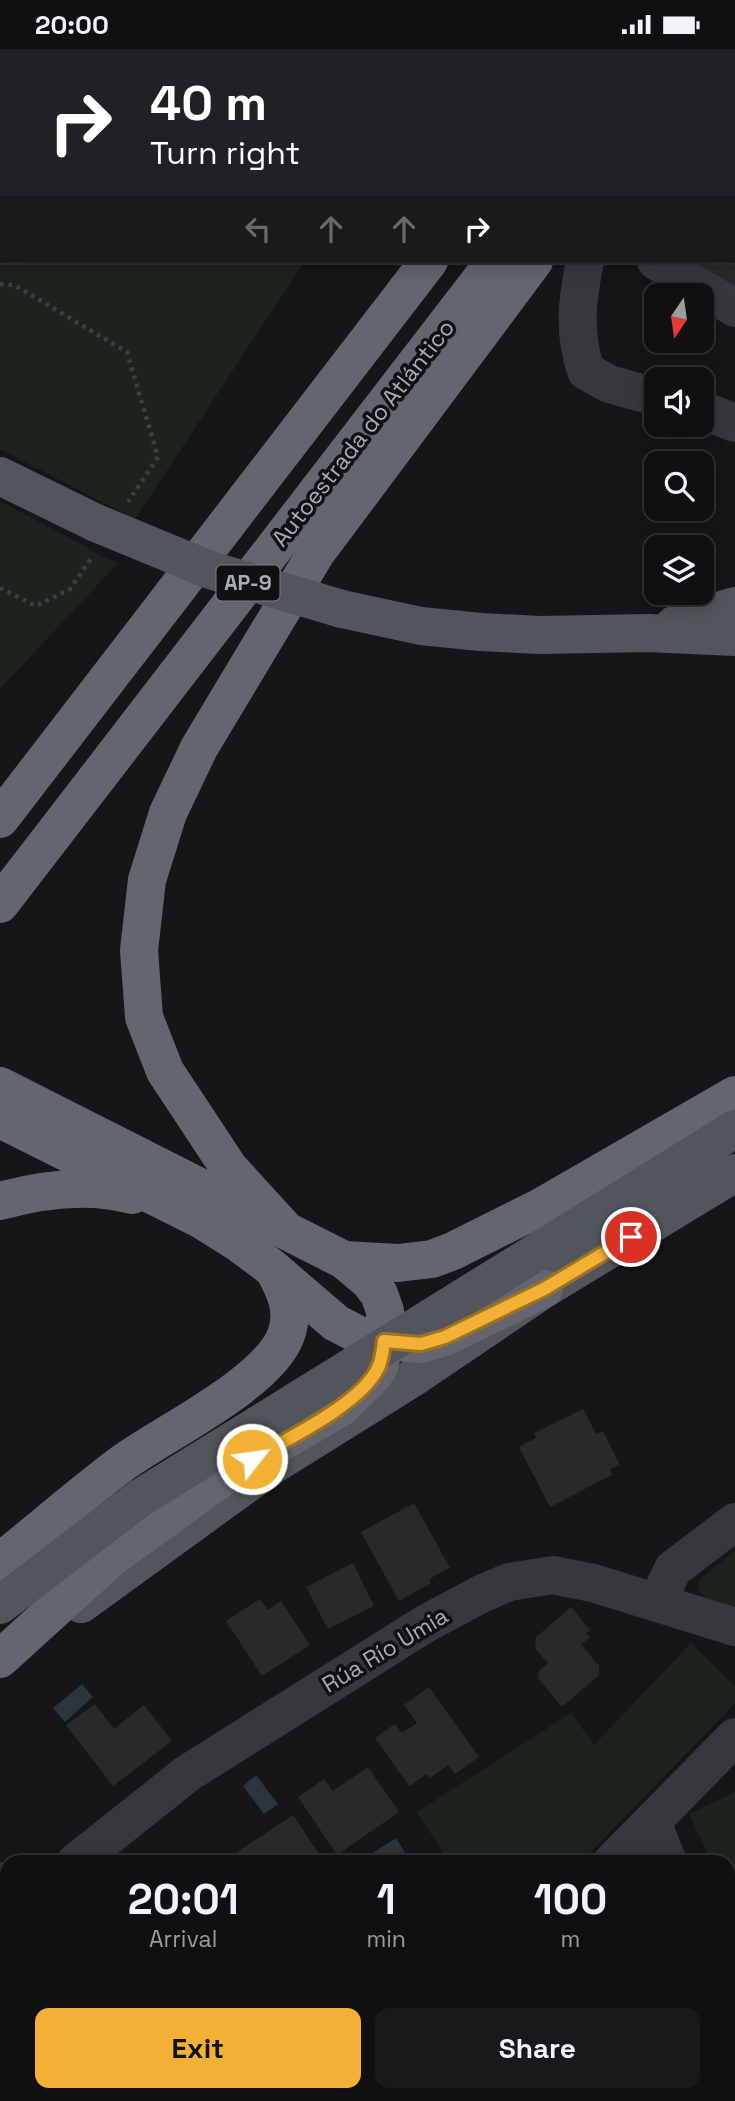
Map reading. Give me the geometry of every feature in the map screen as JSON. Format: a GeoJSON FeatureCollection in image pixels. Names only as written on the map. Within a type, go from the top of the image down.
{"type":"FeatureCollection","features":[{"type":"Feature","properties":{"kind":"highway","name":"AP-9"},"geometry":{"type":"LineString","coordinates":[[0,819],[427,263]]}},
{"type":"Feature","properties":{"kind":"highway","name":"Autoestrada do Atlántico"},"geometry":{"type":"LineString","coordinates":[[0,904],[493,263]]}},
{"type":"Feature","properties":{"kind":"highway"},"geometry":{"type":"LineString","coordinates":[[283,1227],[229,1168],[165,1071],[148,1028],[144,1017],[139,950],[147,880],[168,813],[199,748],[316,553],[533,263]]}},
{"type":"Feature","properties":{"kind":"highway"},"geometry":{"type":"LineString","coordinates":[[0,786],[66,733]]}},
{"type":"Feature","properties":{"kind":"highway"},"geometry":{"type":"LineString","coordinates":[[0,1086],[344,1260],[369,1281],[379,1294],[385,1311],[384,1341],[379,1367],[358,1392],[340,1408],[230,1472],[111,1558],[0,1660]]}},
{"type":"Feature","properties":{"kind":"highway"},"geometry":{"type":"LineString","coordinates":[[344,1260],[398,1263],[432,1259],[453,1251],[541,1206],[735,1095]]}},
{"type":"Feature","properties":{"kind":"highway"},"geometry":{"type":"LineString","coordinates":[[0,1119],[175,1207],[230,1238],[272,1268],[336,1323],[361,1336],[421,1344],[445,1337],[544,1289]]}},
{"type":"Feature","properties":{"kind":"highway"},"geometry":{"type":"LineString","coordinates":[[0,1201],[35,1191],[64,1188],[117,1191],[175,1207]]}},
{"type":"Feature","properties":{"kind":"highway"},"geometry":{"type":"LineString","coordinates":[[0,1562],[121,1464],[230,1394],[272,1359],[287,1333],[289,1302],[272,1268]]}},
{"type":"Feature","properties":{"kind":"main road"},"geometry":{"type":"LineString","coordinates":[[0,476],[103,530],[210,571],[342,609],[421,626],[481,632],[540,635],[649,633],[735,637]]}},
{"type":"Feature","properties":{"kind":"main road"},"geometry":{"type":"LineString","coordinates":[[649,633],[735,606]]}},
{"type":"Feature","properties":{"kind":"main road"},"geometry":{"type":"LineString","coordinates":[[0,1605],[140,1498],[735,1129]]}},
{"type":"Feature","properties":{"kind":"main road"},"geometry":{"type":"LineString","coordinates":[[0,1660],[270,1467],[411,1379],[544,1289],[735,1173]]}},
{"type":"Feature","properties":{"kind":"street"},"geometry":{"type":"LineString","coordinates":[[585,263],[576,308],[578,347],[586,371],[609,384],[644,394]]}},
{"type":"Feature","properties":{"kind":"street"},"geometry":{"type":"LineString","coordinates":[[659,263],[735,308]]}},
{"type":"Feature","properties":{"kind":"street"},"geometry":{"type":"LineString","coordinates":[[714,415],[735,423]]}},
{"type":"Feature","properties":{"kind":"street"},"geometry":{"type":"LineString","coordinates":[[657,1602],[673,1569],[735,1522]]}},
{"type":"Feature","properties":{"kind":"street","name":"Rúa Río Umia"},"geometry":{"type":"LineString","coordinates":[[85,1855],[188,1773],[425,1624],[509,1582],[553,1575],[593,1583],[735,1627]]}},
{"type":"Feature","properties":{"kind":"street"},"geometry":{"type":"LineString","coordinates":[[619,1855],[735,1737]]}},
{"type":"Feature","properties":{"kind":"street"},"geometry":{"type":"LineString","coordinates":[[652,1822],[665,1855]]}},
{"type":"Feature","properties":{"kind":"path"},"geometry":{"type":"LineString","coordinates":[[0,284],[14,285],[127,352],[158,457],[103,530],[70,589],[36,606],[0,588]]}},
{"type":"Feature","properties":{"kind":"shaded area"},"geometry":{"type":"Polygon","coordinates":[[[0,263],[304,263],[135,519],[0,449],[0,263]]]}},
{"type":"Feature","properties":{"kind":"shaded area"},"geometry":{"type":"Polygon","coordinates":[[[0,501],[87,547],[88,550],[118,563],[0,689],[0,501]]]}},
{"type":"Feature","properties":{"kind":"shaded area"},"geometry":{"type":"Polygon","coordinates":[[[735,1551],[735,1609],[710,1601],[698,1590],[700,1579],[735,1551]]]}},
{"type":"Feature","properties":{"kind":"shaded area"},"geometry":{"type":"Polygon","coordinates":[[[691,1643],[735,1686],[735,1703],[588,1855],[445,1855],[417,1812],[571,1713],[594,1745],[691,1643]]]}},
{"type":"Feature","properties":{"kind":"shaded area"},"geometry":{"type":"Polygon","coordinates":[[[82,1684],[93,1697],[65,1722],[53,1708],[82,1684]]]}},
{"type":"Feature","properties":{"kind":"shaded area"},"geometry":{"type":"Polygon","coordinates":[[[256,1775],[278,1804],[264,1814],[243,1786],[256,1775]]]}},
{"type":"Feature","properties":{"kind":"shaded area"},"geometry":{"type":"Polygon","coordinates":[[[735,1792],[735,1855],[709,1855],[689,1814],[735,1792]]]}},
{"type":"Feature","properties":{"kind":"shaded area"},"geometry":{"type":"Polygon","coordinates":[[[396,1838],[406,1855],[370,1855],[396,1838]]]}},
{"type":"Feature","properties":{"kind":"building"},"geometry":{"type":"Polygon","coordinates":[[[685,263],[735,263],[735,296],[685,263]]]}},
{"type":"Feature","properties":{"kind":"building"},"geometry":{"type":"Polygon","coordinates":[[[583,1409],[596,1434],[603,1431],[620,1465],[610,1469],[612,1475],[550,1507],[519,1447],[536,1438],[534,1433],[583,1409]]]}},
{"type":"Feature","properties":{"kind":"building"},"geometry":{"type":"Polygon","coordinates":[[[414,1503],[450,1568],[429,1579],[431,1583],[399,1601],[361,1532],[414,1503]]]}},
{"type":"Feature","properties":{"kind":"building"},"geometry":{"type":"Polygon","coordinates":[[[353,1563],[374,1606],[328,1629],[306,1587],[353,1563]]]}},
{"type":"Feature","properties":{"kind":"building"},"geometry":{"type":"Polygon","coordinates":[[[260,1599],[268,1610],[281,1601],[310,1645],[262,1676],[226,1621],[260,1599]]]}},
{"type":"Feature","properties":{"kind":"building"},"geometry":{"type":"Polygon","coordinates":[[[571,1607],[590,1630],[586,1633],[590,1638],[581,1644],[599,1666],[599,1675],[562,1707],[538,1678],[539,1671],[548,1663],[535,1648],[536,1637],[571,1607]]]}},
{"type":"Feature","properties":{"kind":"building"},"geometry":{"type":"Polygon","coordinates":[[[429,1687],[479,1757],[455,1774],[448,1765],[430,1778],[427,1774],[409,1786],[375,1738],[395,1724],[402,1733],[417,1723],[404,1705],[429,1687]]]}},
{"type":"Feature","properties":{"kind":"building"},"geometry":{"type":"Polygon","coordinates":[[[95,1704],[114,1729],[144,1705],[172,1741],[113,1786],[66,1725],[95,1704]]]}},
{"type":"Feature","properties":{"kind":"building"},"geometry":{"type":"Polygon","coordinates":[[[368,1767],[399,1812],[337,1855],[298,1797],[324,1779],[333,1791],[368,1767]]]}},
{"type":"Feature","properties":{"kind":"building"},"geometry":{"type":"Polygon","coordinates":[[[293,1815],[320,1855],[235,1855],[293,1815]]]}},
{"type":"Feature","properties":{"kind":"route"},"geometry":{"type":"LineString","coordinates":[[252,1459],[340,1408],[358,1392],[379,1367],[384,1341],[421,1344],[445,1337],[544,1289],[631,1237]]}}]}
